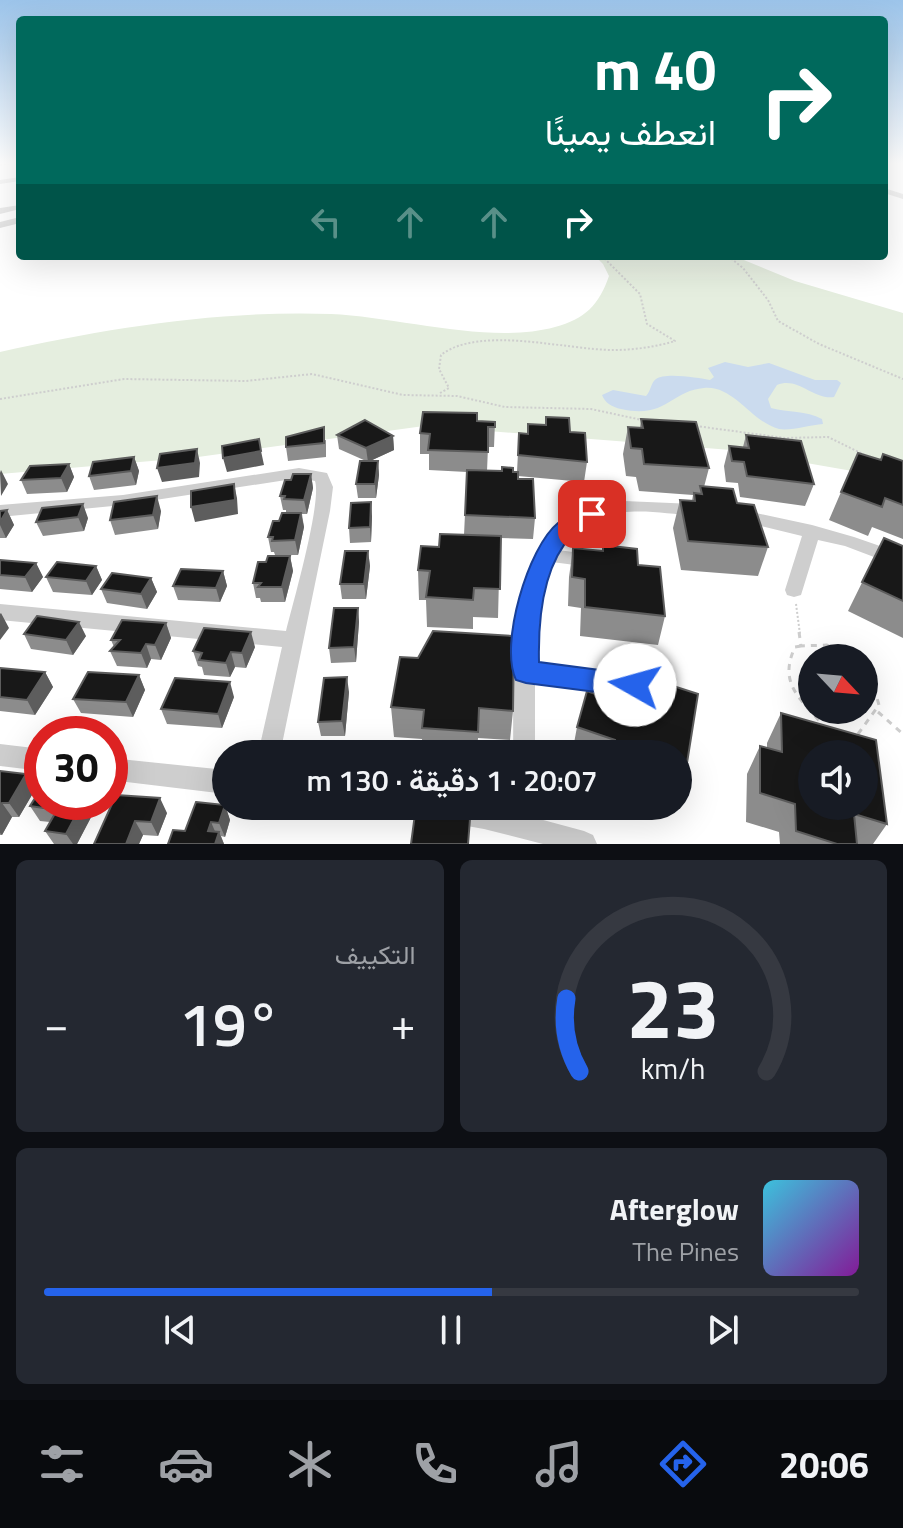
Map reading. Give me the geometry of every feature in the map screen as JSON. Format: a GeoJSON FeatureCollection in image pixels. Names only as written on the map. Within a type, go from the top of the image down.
{"type":"FeatureCollection","features":[{"type":"Feature","properties":{"kind":"street"},"geometry":{"type":"LineString","coordinates":[[0,511],[123,500],[299,473],[319,475],[325,487],[272,740]]}},
{"type":"Feature","properties":{"kind":"street"},"geometry":{"type":"LineString","coordinates":[[524,740],[525,627],[530,601],[546,555],[565,529],[603,510],[642,507],[716,512],[812,531],[903,561]]}},
{"type":"Feature","properties":{"kind":"street"},"geometry":{"type":"LineString","coordinates":[[794,590],[812,531]]}},
{"type":"Feature","properties":{"kind":"street"},"geometry":{"type":"LineString","coordinates":[[546,555],[615,563]]}},
{"type":"Feature","properties":{"kind":"street"},"geometry":{"type":"LineString","coordinates":[[0,612],[293,640]]}},
{"type":"Feature","properties":{"kind":"street"},"geometry":{"type":"LineString","coordinates":[[526,672],[647,686]]}},
{"type":"Feature","properties":{"kind":"street"},"geometry":{"type":"LineString","coordinates":[[0,755],[24,758]]}},
{"type":"Feature","properties":{"kind":"street"},"geometry":{"type":"LineString","coordinates":[[128,771],[212,780]]}},
{"type":"Feature","properties":{"kind":"street"},"geometry":{"type":"LineString","coordinates":[[531,820],[584,844]]}},
{"type":"Feature","properties":{"kind":"path"},"geometry":{"type":"LineString","coordinates":[[435,394],[449,388],[437,371],[441,355],[448,347],[461,342],[617,350],[675,341],[647,324],[640,294],[606,260]]}},
{"type":"Feature","properties":{"kind":"path"},"geometry":{"type":"LineString","coordinates":[[733,260],[768,300],[778,321],[819,344],[903,379]]}},
{"type":"Feature","properties":{"kind":"path"},"geometry":{"type":"LineString","coordinates":[[0,399],[124,379],[246,381],[312,374],[403,395],[472,398],[505,407],[591,409],[645,421]]}},
{"type":"Feature","properties":{"kind":"path"},"geometry":{"type":"LineString","coordinates":[[694,426],[785,438],[828,437],[871,458]]}},
{"type":"Feature","properties":{"kind":"path"},"geometry":{"type":"LineString","coordinates":[[794,590],[801,644]]}},
{"type":"Feature","properties":{"kind":"path"},"geometry":{"type":"LineString","coordinates":[[798,646],[789,656],[788,683],[798,695]]}},
{"type":"Feature","properties":{"kind":"path"},"geometry":{"type":"LineString","coordinates":[[878,712],[903,734]]}},
{"type":"Feature","properties":{"kind":"path"},"geometry":{"type":"LineString","coordinates":[[823,724],[827,729]]}},
{"type":"Feature","properties":{"kind":"path"},"geometry":{"type":"LineString","coordinates":[[851,737],[866,724]]}},
{"type":"Feature","properties":{"kind":"green space"},"geometry":{"type":"Polygon","coordinates":[[[599,260],[744,260],[795,281],[903,313],[903,485],[881,476],[731,450],[424,426],[198,457],[0,474],[0,352],[123,328],[248,315],[331,314],[474,332],[530,332],[575,320],[590,309],[601,295],[609,276],[599,260]]]}},
{"type":"Feature","properties":{"kind":"water"},"geometry":{"type":"Polygon","coordinates":[[[725,362],[748,367],[769,363],[815,380],[837,380],[841,383],[834,397],[819,395],[792,384],[777,385],[768,399],[771,408],[822,419],[823,424],[789,429],[769,425],[734,398],[715,389],[693,390],[659,408],[636,411],[612,406],[602,395],[613,390],[646,396],[654,380],[667,376],[710,380],[714,377],[708,368],[725,362]]]}},
{"type":"Feature","properties":{"kind":"building"},"geometry":{"type":"Polygon","coordinates":[[[423,412],[477,413],[477,421],[495,422],[495,427],[488,427],[488,452],[428,450],[430,434],[420,433],[423,412]]]}},
{"type":"Feature","properties":{"kind":"building"},"geometry":{"type":"Polygon","coordinates":[[[546,417],[569,418],[570,432],[585,433],[587,462],[518,455],[519,433],[528,434],[528,424],[546,425],[546,417]]]}},
{"type":"Feature","properties":{"kind":"building"},"geometry":{"type":"Polygon","coordinates":[[[641,419],[696,422],[709,468],[644,464],[642,449],[631,448],[628,427],[643,428],[641,419]]]}},
{"type":"Feature","properties":{"kind":"building"},"geometry":{"type":"Polygon","coordinates":[[[365,420],[393,436],[366,448],[337,435],[365,420]]]}},
{"type":"Feature","properties":{"kind":"building"},"geometry":{"type":"Polygon","coordinates":[[[324,427],[324,443],[286,447],[286,437],[324,427]]]}},
{"type":"Feature","properties":{"kind":"building"},"geometry":{"type":"Polygon","coordinates":[[[746,435],[801,441],[814,484],[747,476],[744,462],[732,461],[729,446],[749,448],[746,435]]]}},
{"type":"Feature","properties":{"kind":"building"},"geometry":{"type":"Polygon","coordinates":[[[259,439],[261,451],[223,458],[222,446],[259,439]]]}},
{"type":"Feature","properties":{"kind":"building"},"geometry":{"type":"Polygon","coordinates":[[[197,449],[195,463],[157,468],[160,454],[197,449]]]}},
{"type":"Feature","properties":{"kind":"building"},"geometry":{"type":"Polygon","coordinates":[[[858,453],[881,460],[883,454],[903,461],[903,505],[885,498],[882,507],[841,492],[858,453]]]}},
{"type":"Feature","properties":{"kind":"building"},"geometry":{"type":"Polygon","coordinates":[[[134,457],[131,471],[89,476],[93,462],[134,457]]]}},
{"type":"Feature","properties":{"kind":"building"},"geometry":{"type":"Polygon","coordinates":[[[360,461],[378,461],[375,484],[356,484],[360,461]]]}},
{"type":"Feature","properties":{"kind":"building"},"geometry":{"type":"Polygon","coordinates":[[[69,464],[61,478],[21,480],[30,466],[69,464]]]}},
{"type":"Feature","properties":{"kind":"building"},"geometry":{"type":"Polygon","coordinates":[[[502,467],[513,468],[513,472],[518,472],[518,479],[533,479],[535,518],[465,515],[467,470],[502,471],[502,467]]]}},
{"type":"Feature","properties":{"kind":"building"},"geometry":{"type":"Polygon","coordinates":[[[293,474],[311,474],[304,500],[280,496],[285,480],[291,480],[293,474]]]}},
{"type":"Feature","properties":{"kind":"building"},"geometry":{"type":"Polygon","coordinates":[[[234,484],[235,500],[191,507],[191,491],[234,484]]]}},
{"type":"Feature","properties":{"kind":"building"},"geometry":{"type":"Polygon","coordinates":[[[700,486],[733,489],[737,503],[754,505],[768,547],[688,541],[680,500],[695,501],[694,493],[702,494],[700,486]]]}},
{"type":"Feature","properties":{"kind":"building"},"geometry":{"type":"Polygon","coordinates":[[[157,496],[153,515],[110,520],[114,502],[157,496]]]}},
{"type":"Feature","properties":{"kind":"building"},"geometry":{"type":"Polygon","coordinates":[[[371,502],[370,527],[349,528],[351,503],[371,502]]]}},
{"type":"Feature","properties":{"kind":"building"},"geometry":{"type":"Polygon","coordinates":[[[83,504],[78,517],[36,522],[42,508],[83,504]]]}},
{"type":"Feature","properties":{"kind":"building"},"geometry":{"type":"Polygon","coordinates":[[[282,513],[301,513],[295,540],[272,541],[273,537],[268,537],[273,521],[279,521],[282,513]]]}},
{"type":"Feature","properties":{"kind":"building"},"geometry":{"type":"Polygon","coordinates":[[[440,534],[501,536],[500,589],[474,588],[473,600],[426,597],[430,571],[418,570],[421,546],[439,547],[440,534]]]}},
{"type":"Feature","properties":{"kind":"building"},"geometry":{"type":"Polygon","coordinates":[[[884,538],[903,546],[903,601],[862,582],[884,538]]]}},
{"type":"Feature","properties":{"kind":"building"},"geometry":{"type":"Polygon","coordinates":[[[603,545],[637,549],[638,565],[660,567],[665,616],[585,607],[585,579],[572,577],[573,548],[603,551],[603,545]]]}},
{"type":"Feature","properties":{"kind":"building"},"geometry":{"type":"Polygon","coordinates":[[[345,551],[368,551],[364,584],[340,584],[345,551]]]}},
{"type":"Feature","properties":{"kind":"building"},"geometry":{"type":"Polygon","coordinates":[[[268,556],[290,556],[282,587],[258,587],[261,583],[253,583],[258,562],[266,562],[268,556]]]}},
{"type":"Feature","properties":{"kind":"building"},"geometry":{"type":"Polygon","coordinates":[[[0,560],[36,563],[25,577],[0,575],[0,560]]]}},
{"type":"Feature","properties":{"kind":"building"},"geometry":{"type":"Polygon","coordinates":[[[57,562],[96,566],[86,581],[46,577],[57,562]]]}},
{"type":"Feature","properties":{"kind":"building"},"geometry":{"type":"Polygon","coordinates":[[[181,569],[223,571],[216,588],[173,586],[181,569]]]}},
{"type":"Feature","properties":{"kind":"building"},"geometry":{"type":"Polygon","coordinates":[[[112,573],[151,578],[141,594],[101,589],[112,573]]]}},
{"type":"Feature","properties":{"kind":"building"},"geometry":{"type":"Polygon","coordinates":[[[334,608],[358,608],[354,647],[329,648],[334,608]]]}},
{"type":"Feature","properties":{"kind":"building"},"geometry":{"type":"Polygon","coordinates":[[[37,616],[79,622],[66,640],[24,634],[37,616]]]}},
{"type":"Feature","properties":{"kind":"building"},"geometry":{"type":"Polygon","coordinates":[[[122,620],[166,623],[155,645],[146,644],[141,653],[110,651],[120,640],[111,640],[122,620]]]}},
{"type":"Feature","properties":{"kind":"building"},"geometry":{"type":"Polygon","coordinates":[[[204,628],[251,632],[242,653],[231,652],[226,663],[199,660],[202,653],[193,651],[204,628]]]}},
{"type":"Feature","properties":{"kind":"building"},"geometry":{"type":"Polygon","coordinates":[[[433,631],[514,636],[513,711],[479,708],[478,732],[422,728],[424,710],[391,707],[400,657],[418,658],[433,631]]]}},
{"type":"Feature","properties":{"kind":"building"},"geometry":{"type":"Polygon","coordinates":[[[611,666],[698,694],[691,740],[615,740],[577,727],[587,691],[603,697],[611,666]]]}},
{"type":"Feature","properties":{"kind":"building"},"geometry":{"type":"Polygon","coordinates":[[[0,668],[45,672],[27,700],[0,697],[0,668]]]}},
{"type":"Feature","properties":{"kind":"building"},"geometry":{"type":"Polygon","coordinates":[[[88,672],[139,675],[126,702],[73,699],[88,672]]]}},
{"type":"Feature","properties":{"kind":"building"},"geometry":{"type":"Polygon","coordinates":[[[347,677],[342,721],[318,722],[324,678],[347,677]]]}},
{"type":"Feature","properties":{"kind":"building"},"geometry":{"type":"Polygon","coordinates":[[[175,678],[230,682],[218,714],[161,709],[175,678]]]}},
{"type":"Feature","properties":{"kind":"building"},"geometry":{"type":"Polygon","coordinates":[[[781,713],[798,718],[798,724],[820,724],[876,740],[798,740],[798,820],[855,820],[857,844],[837,844],[796,831],[795,804],[760,793],[760,746],[782,752],[781,713]]]}},
{"type":"Feature","properties":{"kind":"building"},"geometry":{"type":"Polygon","coordinates":[[[878,755],[887,824],[874,820],[878,820],[878,755]]]}},
{"type":"Feature","properties":{"kind":"building"},"geometry":{"type":"Polygon","coordinates":[[[0,771],[24,774],[9,803],[0,806],[0,771]]]}},
{"type":"Feature","properties":{"kind":"building"},"geometry":{"type":"Polygon","coordinates":[[[128,796],[160,798],[151,822],[135,821],[126,844],[94,844],[105,820],[128,820],[128,796]]]}},
{"type":"Feature","properties":{"kind":"building"},"geometry":{"type":"Polygon","coordinates":[[[196,802],[212,804],[212,820],[220,820],[219,823],[211,822],[208,831],[219,832],[215,844],[168,844],[173,830],[185,831],[196,802]]]}},
{"type":"Feature","properties":{"kind":"building"},"geometry":{"type":"Polygon","coordinates":[[[51,820],[73,820],[66,834],[45,831],[51,820]]]}},
{"type":"Feature","properties":{"kind":"building"},"geometry":{"type":"Polygon","coordinates":[[[414,820],[470,820],[468,844],[411,844],[414,820]]]}},
{"type":"Feature","properties":{"kind":"route"},"geometry":{"type":"LineString","coordinates":[[592,514],[565,529],[538,572],[525,627],[526,672],[635,685]]}}]}
